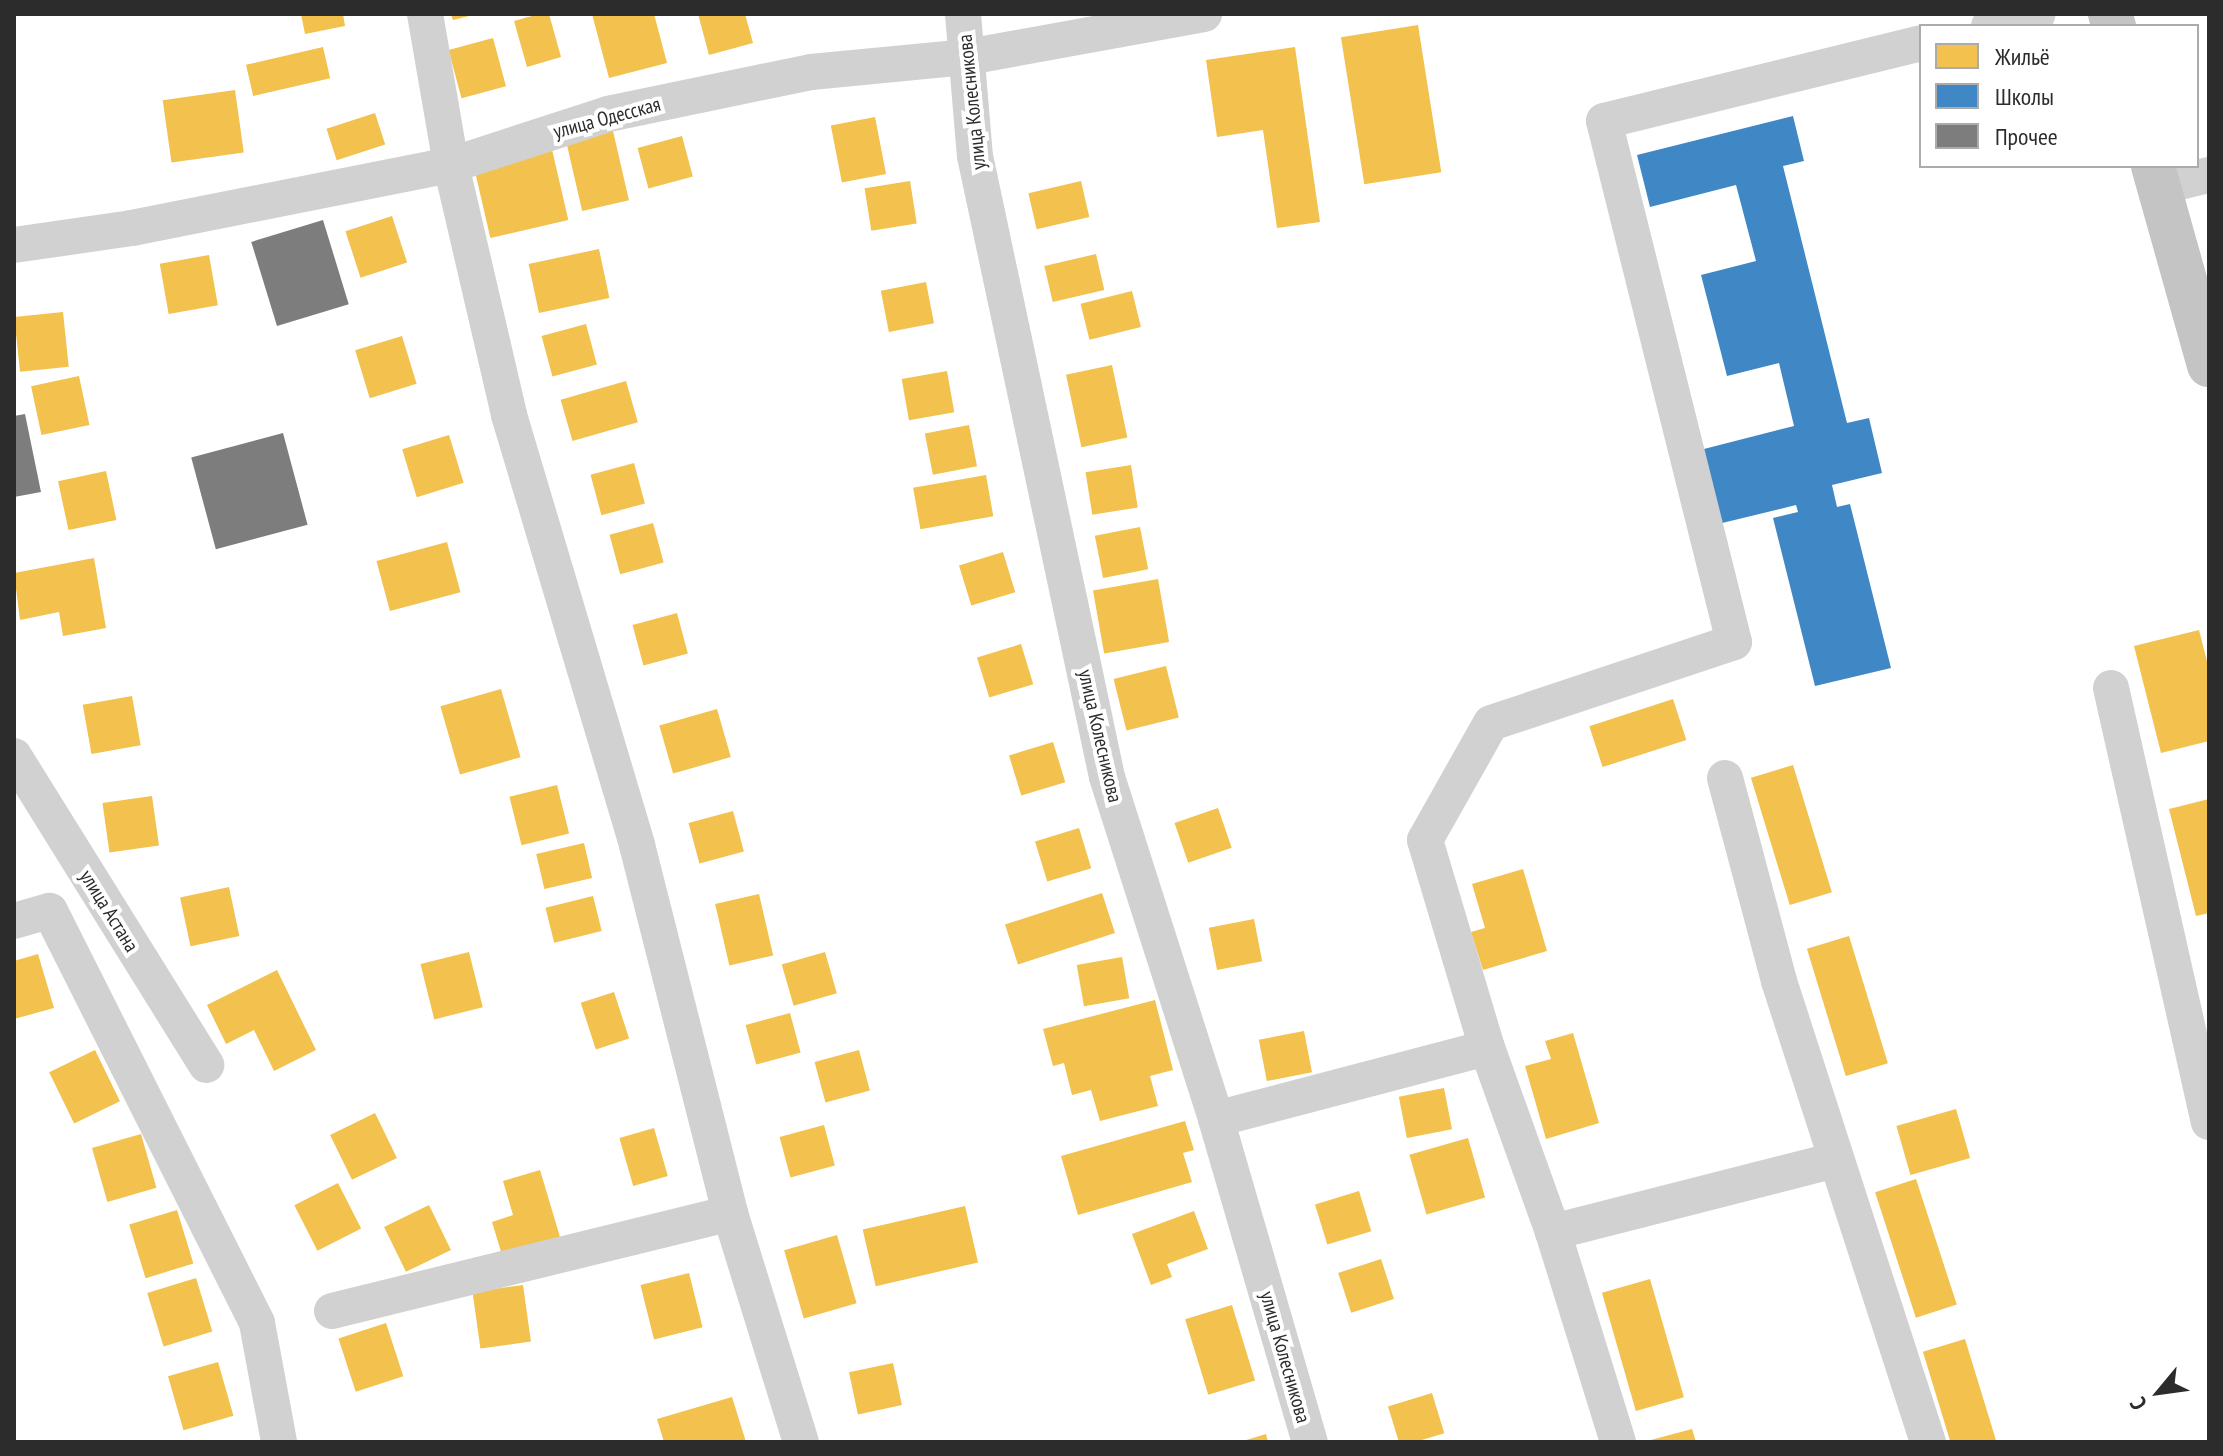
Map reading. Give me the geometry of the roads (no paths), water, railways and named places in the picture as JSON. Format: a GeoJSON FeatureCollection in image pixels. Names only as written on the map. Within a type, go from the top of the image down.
{"type":"FeatureCollection","features":[{"type":"Feature","properties":{"kind":"main road"},"geometry":{"type":"LineString","coordinates":[[2156,177],[2209,365]]}},
{"type":"Feature","properties":{"kind":"street"},"geometry":{"type":"LineString","coordinates":[[425,14],[451,165],[509,415],[637,845],[730,1213],[801,1442]]}},
{"type":"Feature","properties":{"kind":"street","name":"улица Колесникова"},"geometry":{"type":"LineString","coordinates":[[963,14],[975,156],[1107,777],[1216,1119],[1310,1442]]}},
{"type":"Feature","properties":{"kind":"street","name":"улица Одесская"},"geometry":{"type":"LineString","coordinates":[[14,245],[132,228],[451,165],[608,114],[811,72],[968,57],[1204,14]]}},
{"type":"Feature","properties":{"kind":"street"},"geometry":{"type":"LineString","coordinates":[[1997,24],[2038,14]]}},
{"type":"Feature","properties":{"kind":"street"},"geometry":{"type":"LineString","coordinates":[[1618,1442],[1553,1232],[1487,1048],[1425,840],[1491,723],[1734,642],[1604,121],[1919,43]]}},
{"type":"Feature","properties":{"kind":"street"},"geometry":{"type":"LineString","coordinates":[[2156,177],[2209,175]]}},
{"type":"Feature","properties":{"kind":"street"},"geometry":{"type":"LineString","coordinates":[[2111,688],[2209,1122]]}},
{"type":"Feature","properties":{"kind":"street","name":"улица Астана"},"geometry":{"type":"LineString","coordinates":[[14,756],[206,1065]]}},
{"type":"Feature","properties":{"kind":"street"},"geometry":{"type":"LineString","coordinates":[[1725,778],[1779,981],[1928,1442]]}},
{"type":"Feature","properties":{"kind":"street"},"geometry":{"type":"LineString","coordinates":[[14,921],[50,911],[257,1323],[279,1442]]}},
{"type":"Feature","properties":{"kind":"street"},"geometry":{"type":"LineString","coordinates":[[1216,1119],[1487,1048]]}},
{"type":"Feature","properties":{"kind":"street"},"geometry":{"type":"LineString","coordinates":[[1553,1232],[1836,1160]]}},
{"type":"Feature","properties":{"kind":"street"},"geometry":{"type":"LineString","coordinates":[[332,1311],[730,1213]]}}]}
